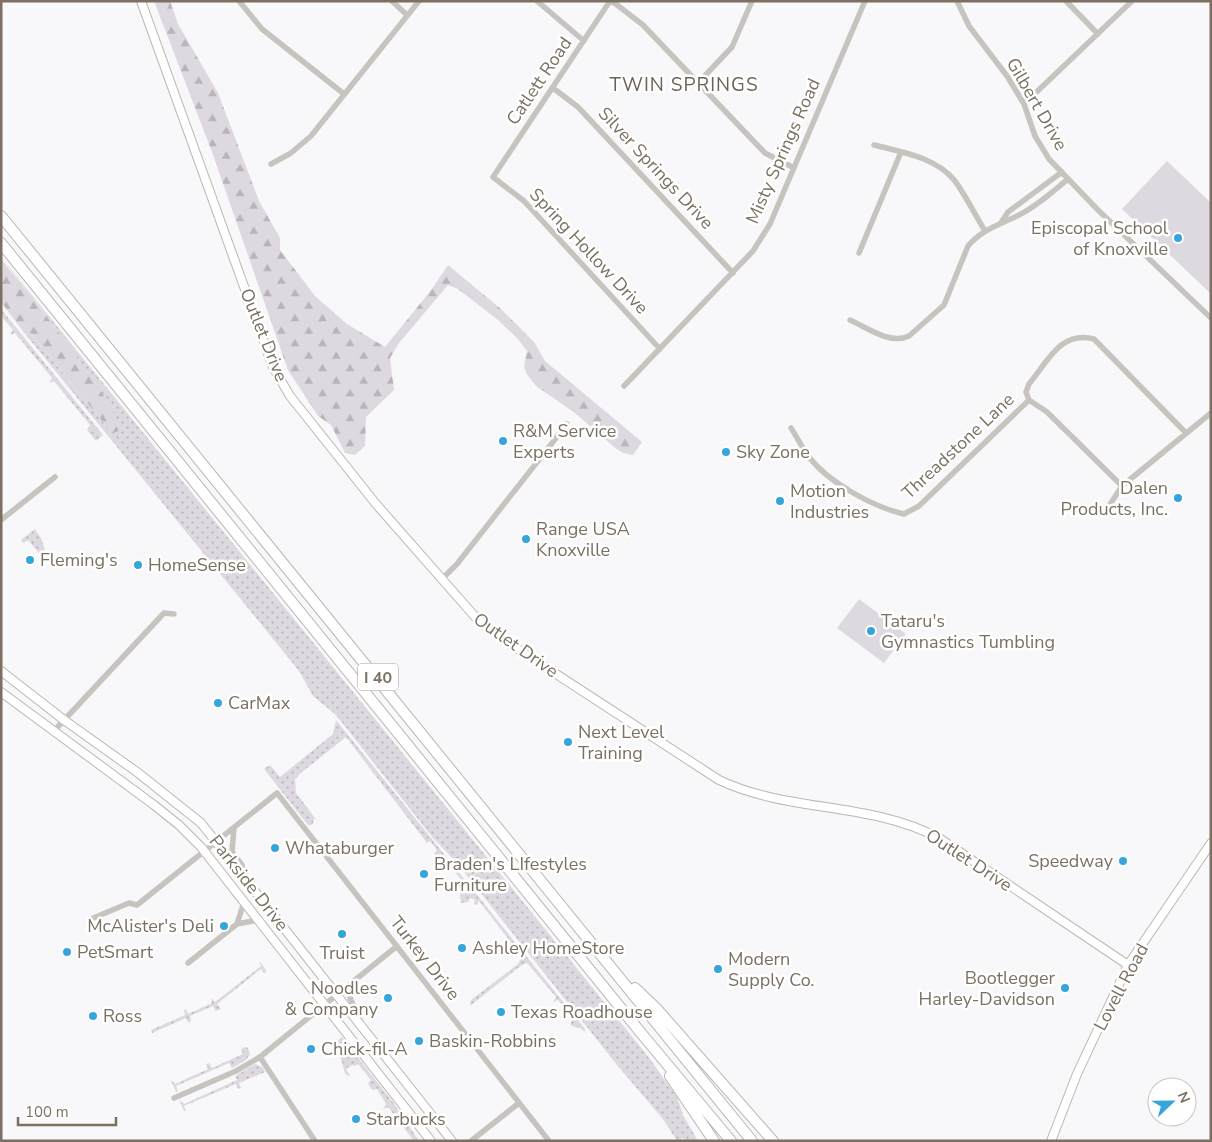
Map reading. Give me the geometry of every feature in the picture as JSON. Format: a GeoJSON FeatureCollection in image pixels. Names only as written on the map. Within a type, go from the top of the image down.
{"type":"FeatureCollection","features":[{"type":"Feature","properties":{"kind":"highway","name":"I 40"},"geometry":{"type":"LineString","coordinates":[[1,216],[752,1141]]}},
{"type":"Feature","properties":{"kind":"highway","name":"I 40"},"geometry":{"type":"LineString","coordinates":[[1,243],[731,1141]]}},
{"type":"Feature","properties":{"kind":"highway"},"geometry":{"type":"LineString","coordinates":[[610,965],[656,1008],[773,1141]]}},
{"type":"Feature","properties":{"kind":"highway"},"geometry":{"type":"LineString","coordinates":[[642,1033],[714,1141]]}},
{"type":"Feature","properties":{"kind":"street","name":"Outlet Drive"},"geometry":{"type":"LineString","coordinates":[[141,1],[273,367],[290,396],[341,461],[468,611],[497,635],[719,780],[740,790],[874,814],[919,828],[947,844],[1128,965]]}},
{"type":"Feature","properties":{"kind":"street"},"geometry":{"type":"LineString","coordinates":[[239,1],[262,29],[344,94]]}},
{"type":"Feature","properties":{"kind":"street"},"geometry":{"type":"LineString","coordinates":[[392,1],[407,15]]}},
{"type":"Feature","properties":{"kind":"street"},"geometry":{"type":"LineString","coordinates":[[271,164],[291,153],[311,136],[419,1]]}},
{"type":"Feature","properties":{"kind":"street"},"geometry":{"type":"LineString","coordinates":[[537,1],[584,41]]}},
{"type":"Feature","properties":{"kind":"street"},"geometry":{"type":"LineString","coordinates":[[611,1],[643,25],[765,153],[794,168]]}},
{"type":"Feature","properties":{"kind":"street","name":"Catlett Road"},"geometry":{"type":"LineString","coordinates":[[493,177],[611,1]]}},
{"type":"Feature","properties":{"kind":"street"},"geometry":{"type":"LineString","coordinates":[[698,83],[732,47],[752,1]]}},
{"type":"Feature","properties":{"kind":"street","name":"Misty Springs Road"},"geometry":{"type":"LineString","coordinates":[[624,386],[753,251],[770,224],[865,1]]}},
{"type":"Feature","properties":{"kind":"street","name":"Gilbert Drive"},"geometry":{"type":"LineString","coordinates":[[957,1],[969,26],[1008,76],[1024,104],[1034,136],[1049,159],[1211,317]]}},
{"type":"Feature","properties":{"kind":"street"},"geometry":{"type":"LineString","coordinates":[[1066,1],[1098,34]]}},
{"type":"Feature","properties":{"kind":"street"},"geometry":{"type":"LineString","coordinates":[[1024,104],[1132,1]]}},
{"type":"Feature","properties":{"kind":"street","name":"Silver Springs Drive"},"geometry":{"type":"LineString","coordinates":[[553,88],[578,107],[733,273]]}},
{"type":"Feature","properties":{"kind":"street"},"geometry":{"type":"LineString","coordinates":[[874,145],[919,156],[951,176],[985,231]]}},
{"type":"Feature","properties":{"kind":"street"},"geometry":{"type":"LineString","coordinates":[[859,253],[901,152]]}},
{"type":"Feature","properties":{"kind":"street"},"geometry":{"type":"LineString","coordinates":[[1002,221],[1008,212],[1062,172]]}},
{"type":"Feature","properties":{"kind":"street","name":"Spring Hollow Drive"},"geometry":{"type":"LineString","coordinates":[[493,177],[524,201],[660,349]]}},
{"type":"Feature","properties":{"kind":"street"},"geometry":{"type":"LineString","coordinates":[[850,320],[892,338],[904,339],[910,336],[944,304],[968,246],[985,231],[1030,208],[1068,179]]}},
{"type":"Feature","properties":{"kind":"street","name":"Threadstone Lane"},"geometry":{"type":"LineString","coordinates":[[1122,486],[1047,412],[1029,400],[1026,392],[1029,384],[1064,340],[1084,336],[1094,339],[1186,433]]}},
{"type":"Feature","properties":{"kind":"street","name":"Threadstone Lane"},"geometry":{"type":"LineString","coordinates":[[791,428],[809,457],[828,477],[868,500],[904,514],[919,506],[1029,400]]}},
{"type":"Feature","properties":{"kind":"street"},"geometry":{"type":"LineString","coordinates":[[1107,509],[1122,486],[1211,413]]}},
{"type":"Feature","properties":{"kind":"street"},"geometry":{"type":"LineString","coordinates":[[440,580],[457,564],[567,424]]}},
{"type":"Feature","properties":{"kind":"street"},"geometry":{"type":"LineString","coordinates":[[1,520],[55,476]]}},
{"type":"Feature","properties":{"kind":"street"},"geometry":{"type":"LineString","coordinates":[[53,732],[164,614],[174,614]]}},
{"type":"Feature","properties":{"kind":"street","name":"Parkside Drive"},"geometry":{"type":"LineString","coordinates":[[1,671],[184,808],[216,841],[452,1141]]}},
{"type":"Feature","properties":{"kind":"street","name":"Parkside Drive"},"geometry":{"type":"LineString","coordinates":[[1,692],[161,810],[204,850],[431,1141]]}},
{"type":"Feature","properties":{"kind":"street","name":"Turkey Drive"},"geometry":{"type":"LineString","coordinates":[[234,828],[277,794],[549,1141]]}},
{"type":"Feature","properties":{"kind":"street"},"geometry":{"type":"LineString","coordinates":[[92,919],[129,903],[137,906],[204,850],[234,828]]}},
{"type":"Feature","properties":{"kind":"street"},"geometry":{"type":"LineString","coordinates":[[234,828],[232,852],[242,865],[245,878]]}},
{"type":"Feature","properties":{"kind":"street","name":"Lovell Road"},"geometry":{"type":"LineString","coordinates":[[1051,1141],[1078,1074],[1128,965],[1211,843]]}},
{"type":"Feature","properties":{"kind":"street"},"geometry":{"type":"LineString","coordinates":[[237,924],[244,902]]}},
{"type":"Feature","properties":{"kind":"street"},"geometry":{"type":"LineString","coordinates":[[188,963],[237,924],[258,920]]}},
{"type":"Feature","properties":{"kind":"street"},"geometry":{"type":"LineString","coordinates":[[174,1098],[236,1071],[260,1056],[397,946]]}},
{"type":"Feature","properties":{"kind":"street"},"geometry":{"type":"LineString","coordinates":[[355,980],[351,990],[351,1002],[364,1028]]}},
{"type":"Feature","properties":{"kind":"street"},"geometry":{"type":"LineString","coordinates":[[260,1056],[315,1141]]}},
{"type":"Feature","properties":{"kind":"street"},"geometry":{"type":"LineString","coordinates":[[471,1141],[519,1103]]}},
{"type":"Feature","properties":{"kind":"street"},"geometry":{"type":"LineString","coordinates":[[477,1141],[483,1131]]}},
{"type":"Feature","properties":{"kind":"green space"},"geometry":{"type":"Polygon","coordinates":[[[154,1],[170,1],[178,24],[218,93],[259,201],[280,238],[280,250],[315,296],[347,324],[385,347],[432,289],[448,265],[501,309],[534,342],[545,361],[642,442],[633,455],[623,453],[614,447],[575,413],[536,386],[526,373],[524,366],[527,351],[518,339],[498,320],[458,289],[448,285],[399,343],[390,358],[394,390],[366,417],[365,446],[355,455],[345,453],[331,425],[318,416],[288,370],[212,152],[154,1]]]}},
{"type":"Feature","properties":{"kind":"green space"},"geometry":{"type":"Polygon","coordinates":[[[1167,161],[1211,203],[1211,294],[1122,209],[1167,161]]]}},
{"type":"Feature","properties":{"kind":"green space"},"geometry":{"type":"Polygon","coordinates":[[[1,257],[647,1055],[677,1097],[683,1115],[698,1141],[687,1141],[682,1138],[681,1141],[677,1141],[663,1119],[617,1065],[457,863],[433,838],[336,715],[313,696],[299,671],[22,330],[1,302],[19,324],[24,325],[112,433],[102,393],[49,319],[1,257]]]}},
{"type":"Feature","properties":{"kind":"green space"},"geometry":{"type":"Polygon","coordinates":[[[1,259],[33,298],[99,388],[117,420],[120,428],[117,432],[112,433],[24,325],[19,325],[1,302],[1,259]]]}},
{"type":"Feature","properties":{"kind":"green space"},"geometry":{"type":"Polygon","coordinates":[[[1,309],[103,435],[96,441],[87,430],[90,425],[54,381],[49,383],[52,378],[15,333],[10,335],[13,330],[1,316],[1,309]]]}},
{"type":"Feature","properties":{"kind":"green space"},"geometry":{"type":"Polygon","coordinates":[[[35,529],[41,538],[45,550],[39,553],[28,540],[24,543],[21,540],[35,529]]]}},
{"type":"Feature","properties":{"kind":"green space","name":"Tataru's Gymnastics Tumbling"},"geometry":{"type":"Polygon","coordinates":[[[859,599],[906,634],[884,663],[837,628],[859,599]]]}},
{"type":"Feature","properties":{"kind":"green space"},"geometry":{"type":"Polygon","coordinates":[[[336,720],[585,1029],[585,1032],[570,1024],[573,1019],[558,1000],[553,1002],[556,997],[527,963],[470,1004],[471,1000],[518,964],[522,956],[478,900],[478,905],[474,904],[475,900],[470,898],[468,902],[461,903],[459,884],[462,881],[443,857],[438,858],[434,854],[437,850],[430,841],[427,843],[346,737],[295,779],[296,793],[315,818],[312,825],[308,825],[264,769],[270,765],[280,777],[333,734],[336,720]]]}},
{"type":"Feature","properties":{"kind":"green space"},"geometry":{"type":"Polygon","coordinates":[[[259,960],[267,972],[264,973],[261,969],[217,1004],[221,1009],[216,1011],[213,1006],[190,1016],[191,1021],[189,1023],[186,1018],[152,1033],[151,1030],[185,1015],[184,1010],[186,1009],[188,1014],[212,1003],[211,998],[215,1002],[261,966],[259,960]]]}},
{"type":"Feature","properties":{"kind":"green space"},"geometry":{"type":"Polygon","coordinates":[[[342,1037],[395,1105],[419,1141],[414,1141],[388,1107],[383,1109],[386,1104],[377,1089],[372,1090],[368,1083],[371,1080],[358,1064],[346,1069],[350,1075],[348,1076],[345,1073],[336,1042],[342,1037]]]}},
{"type":"Feature","properties":{"kind":"green space"},"geometry":{"type":"Polygon","coordinates":[[[248,1048],[250,1054],[246,1060],[232,1068],[229,1063],[176,1086],[178,1092],[176,1092],[171,1080],[175,1084],[208,1069],[206,1064],[209,1063],[212,1068],[243,1054],[241,1049],[248,1048]]]}},
{"type":"Feature","properties":{"kind":"green space"},"geometry":{"type":"Polygon","coordinates":[[[255,1064],[262,1067],[268,1076],[265,1072],[239,1083],[241,1088],[238,1089],[236,1084],[184,1106],[186,1111],[184,1111],[179,1100],[184,1104],[237,1080],[235,1076],[255,1064]]]}},
{"type":"Feature","properties":{"kind":"place","name":"Episcopal School of Knoxville"},"geometry":{"type":"Point","coordinates":[1178,238]}},
{"type":"Feature","properties":{"kind":"place","name":"R&M Service Experts"},"geometry":{"type":"Point","coordinates":[503,441]}},
{"type":"Feature","properties":{"kind":"place","name":"Sky Zone"},"geometry":{"type":"Point","coordinates":[726,452]}},
{"type":"Feature","properties":{"kind":"place","name":"Dalen Products, Inc."},"geometry":{"type":"Point","coordinates":[1178,498]}},
{"type":"Feature","properties":{"kind":"place","name":"Motion Industries"},"geometry":{"type":"Point","coordinates":[780,501]}},
{"type":"Feature","properties":{"kind":"place","name":"Range USA Knoxville"},"geometry":{"type":"Point","coordinates":[526,539]}},
{"type":"Feature","properties":{"kind":"place","name":"Fleming's"},"geometry":{"type":"Point","coordinates":[30,560]}},
{"type":"Feature","properties":{"kind":"place","name":"HomeSense"},"geometry":{"type":"Point","coordinates":[138,565]}},
{"type":"Feature","properties":{"kind":"place","name":"Tataru's Gymnastics Tumbling"},"geometry":{"type":"Point","coordinates":[871,631]}},
{"type":"Feature","properties":{"kind":"place","name":"CarMax"},"geometry":{"type":"Point","coordinates":[218,703]}},
{"type":"Feature","properties":{"kind":"place","name":"Next Level Training"},"geometry":{"type":"Point","coordinates":[568,742]}},
{"type":"Feature","properties":{"kind":"place","name":"Whataburger"},"geometry":{"type":"Point","coordinates":[275,848]}},
{"type":"Feature","properties":{"kind":"place","name":"Speedway"},"geometry":{"type":"Point","coordinates":[1123,861]}},
{"type":"Feature","properties":{"kind":"place","name":"Braden's LIfestyles Furniture"},"geometry":{"type":"Point","coordinates":[424,874]}},
{"type":"Feature","properties":{"kind":"place","name":"McAlister's Deli"},"geometry":{"type":"Point","coordinates":[224,926]}},
{"type":"Feature","properties":{"kind":"place","name":"Truist"},"geometry":{"type":"Point","coordinates":[342,934]}},
{"type":"Feature","properties":{"kind":"place","name":"Ashley HomeStore"},"geometry":{"type":"Point","coordinates":[462,948]}},
{"type":"Feature","properties":{"kind":"place","name":"PetSmart"},"geometry":{"type":"Point","coordinates":[67,952]}},
{"type":"Feature","properties":{"kind":"place","name":"Modern Supply Co."},"geometry":{"type":"Point","coordinates":[718,969]}},
{"type":"Feature","properties":{"kind":"place","name":"Bootlegger Harley-Davidson"},"geometry":{"type":"Point","coordinates":[1065,988]}},
{"type":"Feature","properties":{"kind":"place","name":"Noodles & Company"},"geometry":{"type":"Point","coordinates":[388,998]}},
{"type":"Feature","properties":{"kind":"place","name":"Texas Roadhouse"},"geometry":{"type":"Point","coordinates":[501,1012]}},
{"type":"Feature","properties":{"kind":"place","name":"Ross"},"geometry":{"type":"Point","coordinates":[93,1016]}},
{"type":"Feature","properties":{"kind":"place","name":"Baskin-Robbins"},"geometry":{"type":"Point","coordinates":[419,1041]}},
{"type":"Feature","properties":{"kind":"place","name":"Chick-fil-A"},"geometry":{"type":"Point","coordinates":[311,1049]}},
{"type":"Feature","properties":{"kind":"place","name":"Starbucks"},"geometry":{"type":"Point","coordinates":[356,1119]}},
{"type":"Feature","properties":{"kind":"district","name":"TWIN SPRINGS"},"geometry":{"type":"Point","coordinates":[684,84]}}]}
